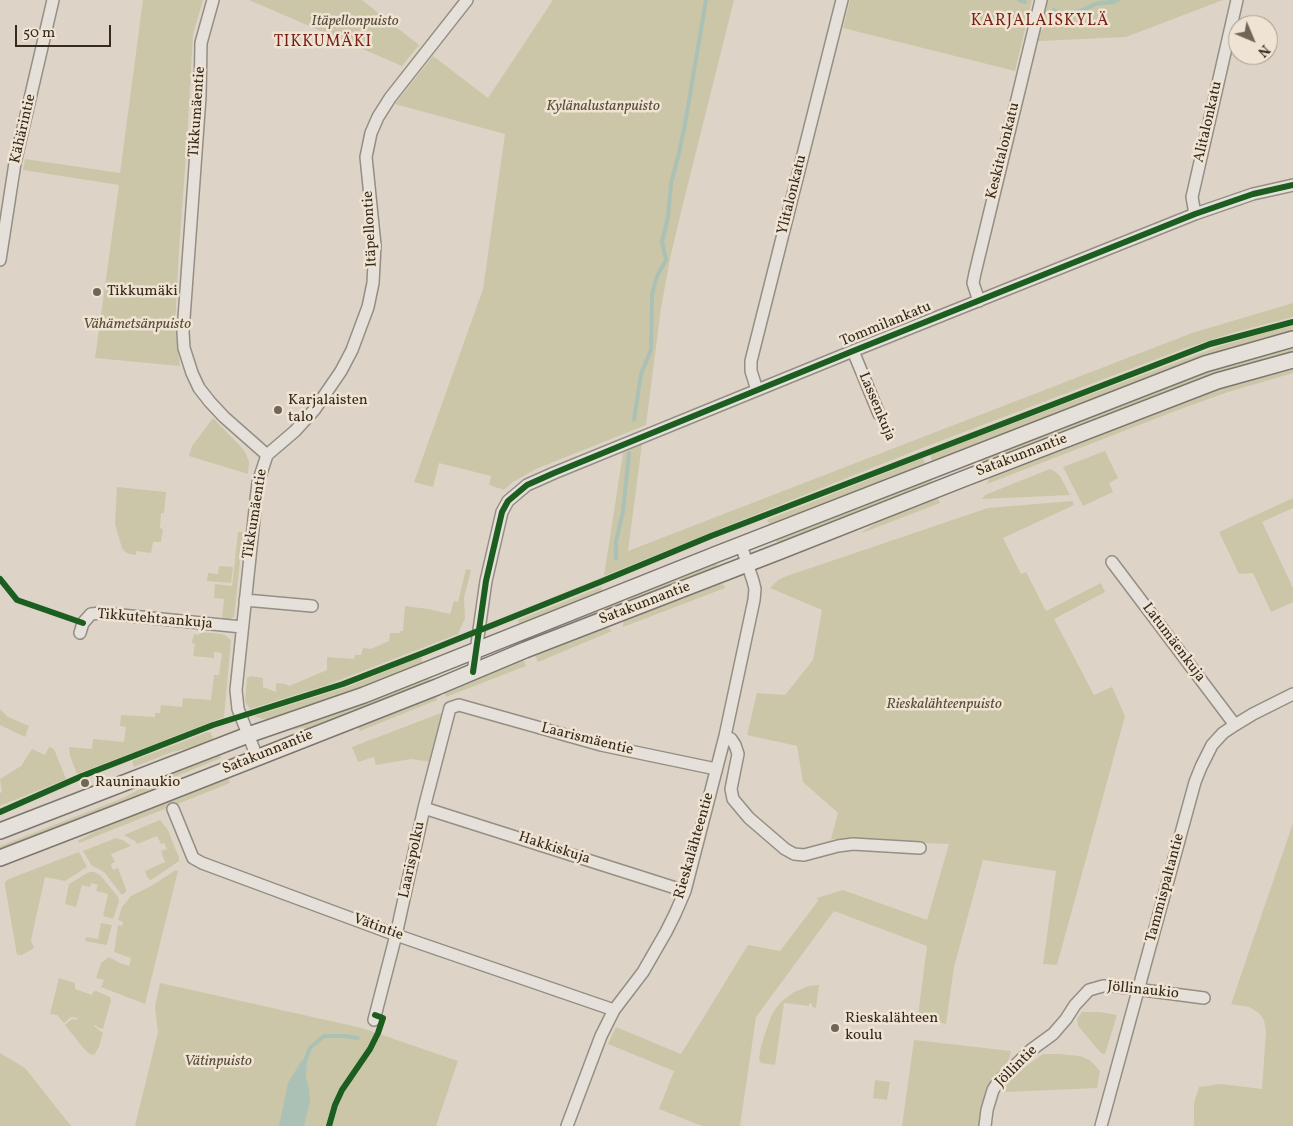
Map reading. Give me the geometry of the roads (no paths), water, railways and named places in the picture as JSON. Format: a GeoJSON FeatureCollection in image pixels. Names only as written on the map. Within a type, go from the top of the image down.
{"type":"FeatureCollection","features":[{"type":"Feature","properties":{"kind":"main road","name":"Satakunnantie"},"geometry":{"type":"LineString","coordinates":[[0,832],[248,735],[364,694],[476,651],[741,545],[1206,364],[1293,339]]}},
{"type":"Feature","properties":{"kind":"main road","name":"Satakunnantie"},"geometry":{"type":"LineString","coordinates":[[0,858],[963,479],[1217,382],[1293,360]]}},
{"type":"Feature","properties":{"kind":"street","name":"Kähärintie"},"geometry":{"type":"LineString","coordinates":[[0,260],[15,163],[53,0]]}},
{"type":"Feature","properties":{"kind":"street","name":"Tikkumäentie"},"geometry":{"type":"LineString","coordinates":[[213,0],[201,43],[200,97],[183,332],[184,348],[199,388],[224,417],[266,455],[258,483],[244,600],[236,690],[238,709],[257,757]]}},
{"type":"Feature","properties":{"kind":"street","name":"Itäpellontie"},"geometry":{"type":"LineString","coordinates":[[266,455],[296,431],[316,409],[341,371],[352,350],[368,307],[372,283],[375,245],[366,157],[371,133],[390,98],[467,0]]}},
{"type":"Feature","properties":{"kind":"street","name":"Ylitalonkatu"},"geometry":{"type":"LineString","coordinates":[[757,390],[751,371],[751,361],[842,0]]}},
{"type":"Feature","properties":{"kind":"street","name":"Keskitalonkatu"},"geometry":{"type":"LineString","coordinates":[[978,301],[973,283],[975,272],[1041,0]]}},
{"type":"Feature","properties":{"kind":"street","name":"Alitalonkatu"},"geometry":{"type":"LineString","coordinates":[[1195,214],[1192,197],[1237,0]]}},
{"type":"Feature","properties":{"kind":"street","name":"Tommilankatu"},"geometry":{"type":"LineString","coordinates":[[476,651],[486,581],[502,512],[508,501],[527,485],[853,351],[1195,214],[1252,194],[1293,185]]}},
{"type":"Feature","properties":{"kind":"street","name":"Lassenkuja"},"geometry":{"type":"LineString","coordinates":[[853,351],[879,414]]}},
{"type":"Feature","properties":{"kind":"street","name":"Rieskalähteentie"},"geometry":{"type":"LineString","coordinates":[[566,1126],[601,1036],[614,1010],[643,972],[676,914],[685,891],[725,736],[754,600],[754,581],[741,545]]}},
{"type":"Feature","properties":{"kind":"street","name":"Latumäenkuja"},"geometry":{"type":"LineString","coordinates":[[1112,562],[1235,724]]}},
{"type":"Feature","properties":{"kind":"street"},"geometry":{"type":"LineString","coordinates":[[244,600],[312,606]]}},
{"type":"Feature","properties":{"kind":"street","name":"Tikkutehtaankuja"},"geometry":{"type":"LineString","coordinates":[[80,633],[83,623],[91,614],[101,613],[242,627]]}},
{"type":"Feature","properties":{"kind":"street"},"geometry":{"type":"LineString","coordinates":[[473,672],[476,651]]}},
{"type":"Feature","properties":{"kind":"street","name":"Tammispaltantie"},"geometry":{"type":"LineString","coordinates":[[1101,1126],[1200,767],[1212,745],[1235,724],[1293,694]]}},
{"type":"Feature","properties":{"kind":"street","name":"Laarismäentie"},"geometry":{"type":"LineString","coordinates":[[459,705],[601,745],[716,769]]}},
{"type":"Feature","properties":{"kind":"street","name":"Laarispolku"},"geometry":{"type":"LineString","coordinates":[[374,1020],[396,935],[424,808],[450,708],[459,705]]}},
{"type":"Feature","properties":{"kind":"street"},"geometry":{"type":"LineString","coordinates":[[725,736],[732,739],[738,754],[731,789],[733,799],[749,818],[785,849],[794,854],[804,855],[853,844],[920,848]]}},
{"type":"Feature","properties":{"kind":"street","name":"Hakkiskuja"},"geometry":{"type":"LineString","coordinates":[[424,808],[685,891]]}},
{"type":"Feature","properties":{"kind":"street","name":"Vätintie"},"geometry":{"type":"LineString","coordinates":[[173,809],[193,858],[202,863],[396,935],[614,1010]]}},
{"type":"Feature","properties":{"kind":"street","name":"Jöllinaukio"},"geometry":{"type":"LineString","coordinates":[[1066,1019],[1083,996],[1089,990],[1096,987],[1113,986],[1204,998]]}},
{"type":"Feature","properties":{"kind":"street","name":"Jöllintie"},"geometry":{"type":"LineString","coordinates":[[985,1126],[987,1110],[993,1090],[998,1082],[1031,1050],[1053,1034],[1066,1019]]}},
{"type":"Feature","properties":{"kind":"waterway"},"geometry":{"type":"LineString","coordinates":[[634,420],[641,374],[651,350],[652,295],[657,276],[666,260],[662,242],[668,217],[671,183],[685,124],[706,0]]}},
{"type":"Feature","properties":{"kind":"waterway"},"geometry":{"type":"LineString","coordinates":[[1019,0],[1025,2]]}},
{"type":"Feature","properties":{"kind":"waterway"},"geometry":{"type":"LineString","coordinates":[[616,559],[616,541],[623,512],[629,453]]}},
{"type":"Feature","properties":{"kind":"waterway"},"geometry":{"type":"LineString","coordinates":[[305,1061],[310,1048],[324,1036],[358,1038]]}},
{"type":"Feature","properties":{"kind":"place","name":"Tikkumäki"},"geometry":{"type":"Point","coordinates":[97,292]}},
{"type":"Feature","properties":{"kind":"place","name":"Karjalaisten talo"},"geometry":{"type":"Point","coordinates":[278,410]}},
{"type":"Feature","properties":{"kind":"place","name":"Rauninaukio"},"geometry":{"type":"Point","coordinates":[85,783]}},
{"type":"Feature","properties":{"kind":"place","name":"Rieskalähteen koulu"},"geometry":{"type":"Point","coordinates":[835,1028]}},
{"type":"Feature","properties":{"kind":"district","name":"KARJALAISKYLÄ"},"geometry":{"type":"Point","coordinates":[1040,22]}},
{"type":"Feature","properties":{"kind":"district","name":"TIKKUMÄKI"},"geometry":{"type":"Point","coordinates":[323,43]}},
{"type":"Feature","properties":{"kind":"park label","name":"Itäpellonpuisto"},"geometry":{"type":"Point","coordinates":[355,22]}},
{"type":"Feature","properties":{"kind":"park label","name":"Kylänalustanpuisto"},"geometry":{"type":"Point","coordinates":[603,107]}},
{"type":"Feature","properties":{"kind":"park label","name":"Vähämetsänpuisto"},"geometry":{"type":"Point","coordinates":[137,325]}},
{"type":"Feature","properties":{"kind":"park label","name":"Rieskalähteenpuisto"},"geometry":{"type":"Point","coordinates":[944,705]}},
{"type":"Feature","properties":{"kind":"park label","name":"Vätinpuisto"},"geometry":{"type":"Point","coordinates":[218,1062]}}]}
